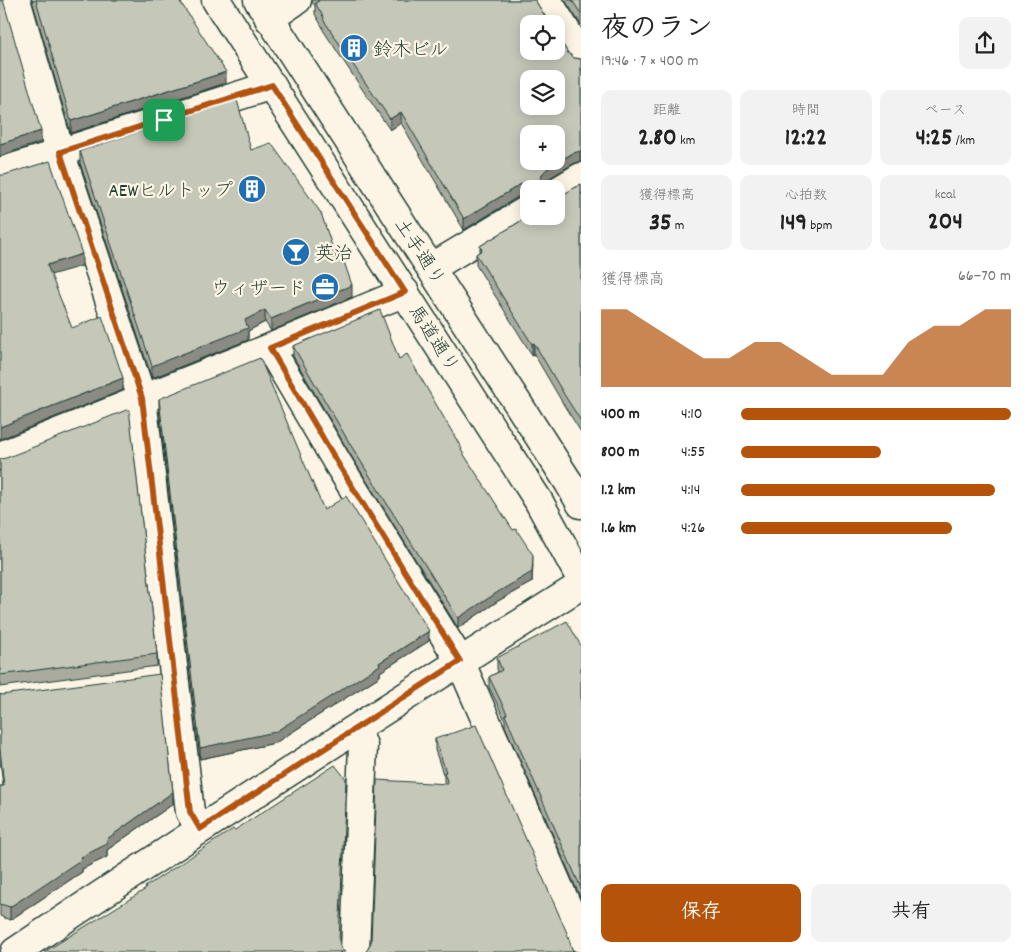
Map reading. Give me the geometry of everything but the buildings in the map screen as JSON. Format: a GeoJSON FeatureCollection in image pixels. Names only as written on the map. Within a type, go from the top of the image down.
{"type":"FeatureCollection","features":[{"type":"Feature","properties":{"kind":"street"},"geometry":{"type":"LineString","coordinates":[[16,0],[60,152],[142,398],[190,812],[200,829]]}},
{"type":"Feature","properties":{"kind":"street","name":"馬道通り"},"geometry":{"type":"LineString","coordinates":[[216,0],[538,500],[581,579]]}},
{"type":"Feature","properties":{"kind":"street"},"geometry":{"type":"LineString","coordinates":[[263,9],[297,0]]}},
{"type":"Feature","properties":{"kind":"street"},"geometry":{"type":"LineString","coordinates":[[547,0],[581,55]]}},
{"type":"Feature","properties":{"kind":"street","name":"土手通り"},"geometry":{"type":"LineString","coordinates":[[263,9],[581,504]]}},
{"type":"Feature","properties":{"kind":"street"},"geometry":{"type":"LineString","coordinates":[[0,172],[272,85]]}},
{"type":"Feature","properties":{"kind":"street"},"geometry":{"type":"LineString","coordinates":[[565,187],[581,177]]}},
{"type":"Feature","properties":{"kind":"street"},"geometry":{"type":"LineString","coordinates":[[431,268],[520,214]]}},
{"type":"Feature","properties":{"kind":"street"},"geometry":{"type":"LineString","coordinates":[[0,456],[405,292]]}},
{"type":"Feature","properties":{"kind":"street"},"geometry":{"type":"LineString","coordinates":[[270,348],[337,462],[460,661],[581,938]]}},
{"type":"Feature","properties":{"kind":"street"},"geometry":{"type":"LineString","coordinates":[[15,952],[200,829],[581,584]]}},
{"type":"Feature","properties":{"kind":"street"},"geometry":{"type":"LineString","coordinates":[[354,730],[363,745],[354,952]]}},
{"type":"Feature","properties":{"kind":"place","name":"鈴木ビル"},"geometry":{"type":"Point","coordinates":[354,48]}},
{"type":"Feature","properties":{"kind":"place","name":"AEWヒルトップ"},"geometry":{"type":"Point","coordinates":[252,189]}},
{"type":"Feature","properties":{"kind":"place","name":"英治"},"geometry":{"type":"Point","coordinates":[296,252]}},
{"type":"Feature","properties":{"kind":"place","name":"ウィザード"},"geometry":{"type":"Point","coordinates":[325,287]}},
{"type":"Feature","properties":{"kind":"route"},"geometry":{"type":"LineString","coordinates":[[272,85],[405,292],[270,348],[337,462],[460,661],[200,829],[190,812],[142,398],[60,152],[164,120],[272,85]]}}]}
